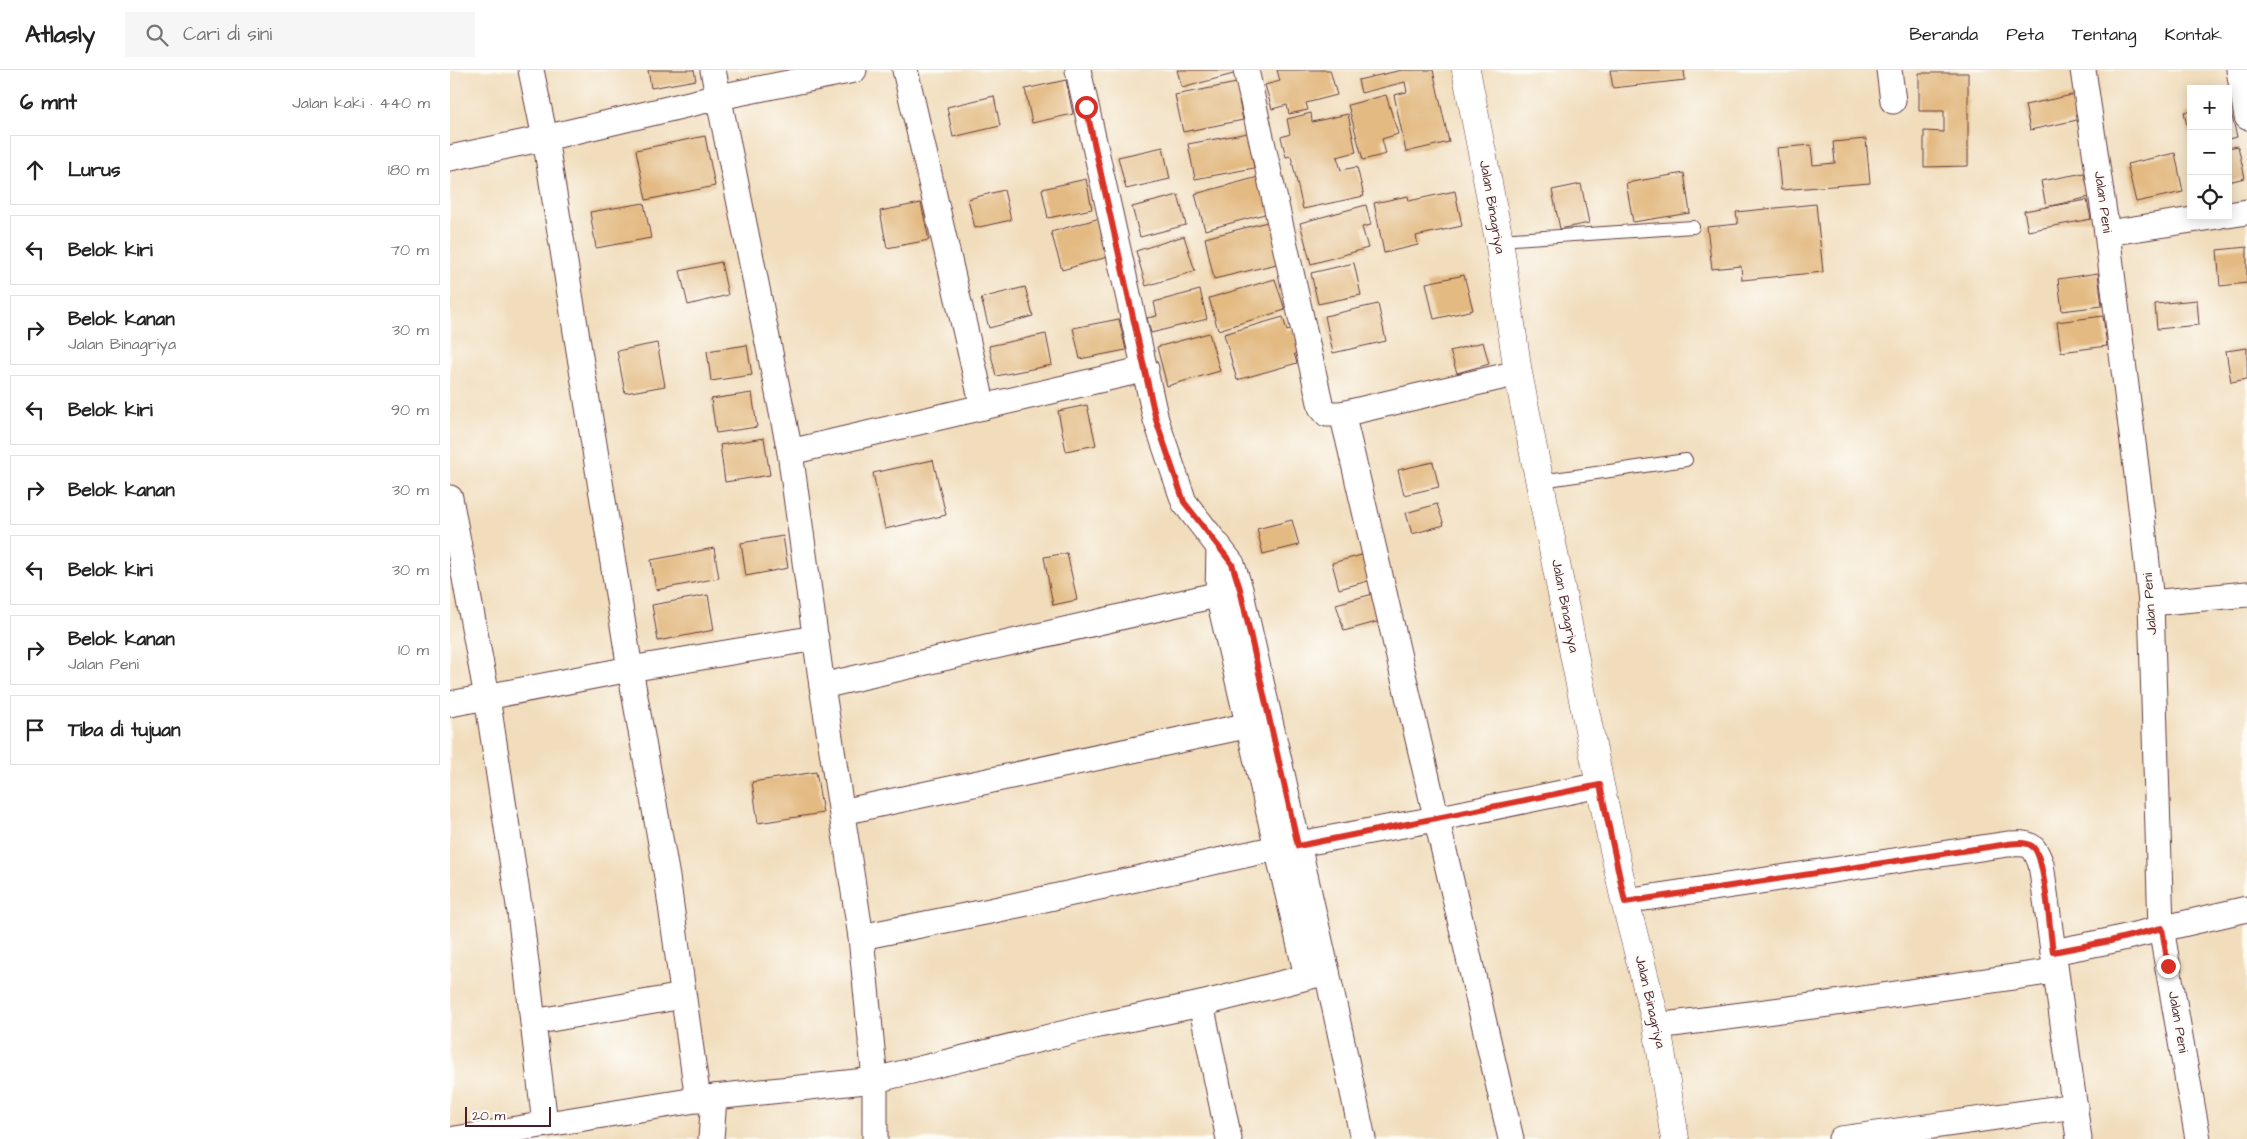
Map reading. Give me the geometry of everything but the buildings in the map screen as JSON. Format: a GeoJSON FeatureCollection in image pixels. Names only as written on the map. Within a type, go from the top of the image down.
{"type":"FeatureCollection","features":[{"type":"Feature","properties":{"kind":"street"},"geometry":{"type":"LineString","coordinates":[[532,70],[545,138],[630,669],[667,877],[683,996],[706,1099],[711,1139]]}},
{"type":"Feature","properties":{"kind":"street"},"geometry":{"type":"LineString","coordinates":[[713,70],[790,452],[822,686],[861,936],[875,1080],[875,1139]]}},
{"type":"Feature","properties":{"kind":"street"},"geometry":{"type":"LineString","coordinates":[[450,158],[545,138],[719,97],[854,70]]}},
{"type":"Feature","properties":{"kind":"street"},"geometry":{"type":"LineString","coordinates":[[905,70],[983,407]]}},
{"type":"Feature","properties":{"kind":"street"},"geometry":{"type":"LineString","coordinates":[[1078,70],[1156,420],[1184,502],[1220,546],[1258,723],[1317,974],[1363,1139]]}},
{"type":"Feature","properties":{"kind":"street"},"geometry":{"type":"LineString","coordinates":[[1246,70],[1321,407],[1327,414],[1342,414],[1518,373]]}},
{"type":"Feature","properties":{"kind":"street","name":"Jalan Binagriya"},"geometry":{"type":"LineString","coordinates":[[1466,70],[1498,240],[1518,373],[1600,785],[1625,902],[1657,1026],[1675,1139]]}},
{"type":"Feature","properties":{"kind":"street"},"geometry":{"type":"LineString","coordinates":[[1889,70],[1893,101]]}},
{"type":"Feature","properties":{"kind":"street","name":"Jalan Peni"},"geometry":{"type":"LineString","coordinates":[[2083,70],[2108,233],[2151,603],[2162,928],[2198,1139]]}},
{"type":"Feature","properties":{"kind":"street"},"geometry":{"type":"LineString","coordinates":[[2239,70],[2247,117]]}},
{"type":"Feature","properties":{"kind":"street"},"geometry":{"type":"LineString","coordinates":[[2232,214],[2247,212]]}},
{"type":"Feature","properties":{"kind":"street"},"geometry":{"type":"LineString","coordinates":[[2108,233],[2192,220]]}},
{"type":"Feature","properties":{"kind":"street"},"geometry":{"type":"LineString","coordinates":[[790,452],[1146,369]]}},
{"type":"Feature","properties":{"kind":"street"},"geometry":{"type":"LineString","coordinates":[[1342,414],[1511,1139]]}},
{"type":"Feature","properties":{"kind":"street"},"geometry":{"type":"LineString","coordinates":[[450,498],[486,697],[520,912],[545,1124]]}},
{"type":"Feature","properties":{"kind":"street"},"geometry":{"type":"LineString","coordinates":[[822,686],[1229,592]]}},
{"type":"Feature","properties":{"kind":"street"},"geometry":{"type":"LineString","coordinates":[[2151,603],[2247,594]]}},
{"type":"Feature","properties":{"kind":"street"},"geometry":{"type":"LineString","coordinates":[[450,704],[630,669],[816,638]]}},
{"type":"Feature","properties":{"kind":"street"},"geometry":{"type":"LineString","coordinates":[[842,812],[1258,723]]}},
{"type":"Feature","properties":{"kind":"street"},"geometry":{"type":"LineString","coordinates":[[861,936],[990,911],[1287,847],[1600,785]]}},
{"type":"Feature","properties":{"kind":"street"},"geometry":{"type":"LineString","coordinates":[[1625,902],[2008,844],[2027,843],[2035,848],[2041,864],[2080,1139]]}},
{"type":"Feature","properties":{"kind":"street"},"geometry":{"type":"LineString","coordinates":[[1657,1026],[1828,1004],[2054,961],[2110,941],[2247,909]]}},
{"type":"Feature","properties":{"kind":"street"},"geometry":{"type":"LineString","coordinates":[[455,1139],[545,1124],[584,1129],[706,1099],[875,1080],[1094,1026],[1201,1004],[1317,974]]}},
{"type":"Feature","properties":{"kind":"street"},"geometry":{"type":"LineString","coordinates":[[533,1022],[683,996]]}},
{"type":"Feature","properties":{"kind":"street"},"geometry":{"type":"LineString","coordinates":[[1201,1004],[1223,1138]]}},
{"type":"Feature","properties":{"kind":"street"},"geometry":{"type":"LineString","coordinates":[[1841,1139],[2075,1106]]}},
{"type":"Feature","properties":{"kind":"lane"},"geometry":{"type":"LineString","coordinates":[[1498,240],[1693,227]]}},
{"type":"Feature","properties":{"kind":"lane"},"geometry":{"type":"LineString","coordinates":[[1541,481],[1686,460]]}},
{"type":"Feature","properties":{"kind":"route"},"geometry":{"type":"LineString","coordinates":[[1086,107],[1156,420],[1184,502],[1232,564],[1240,589],[1298,846],[1600,785],[1625,902],[2008,844],[2027,843],[2035,848],[2041,864],[2053,952],[2110,941],[2162,928],[2168,966]]}}]}
